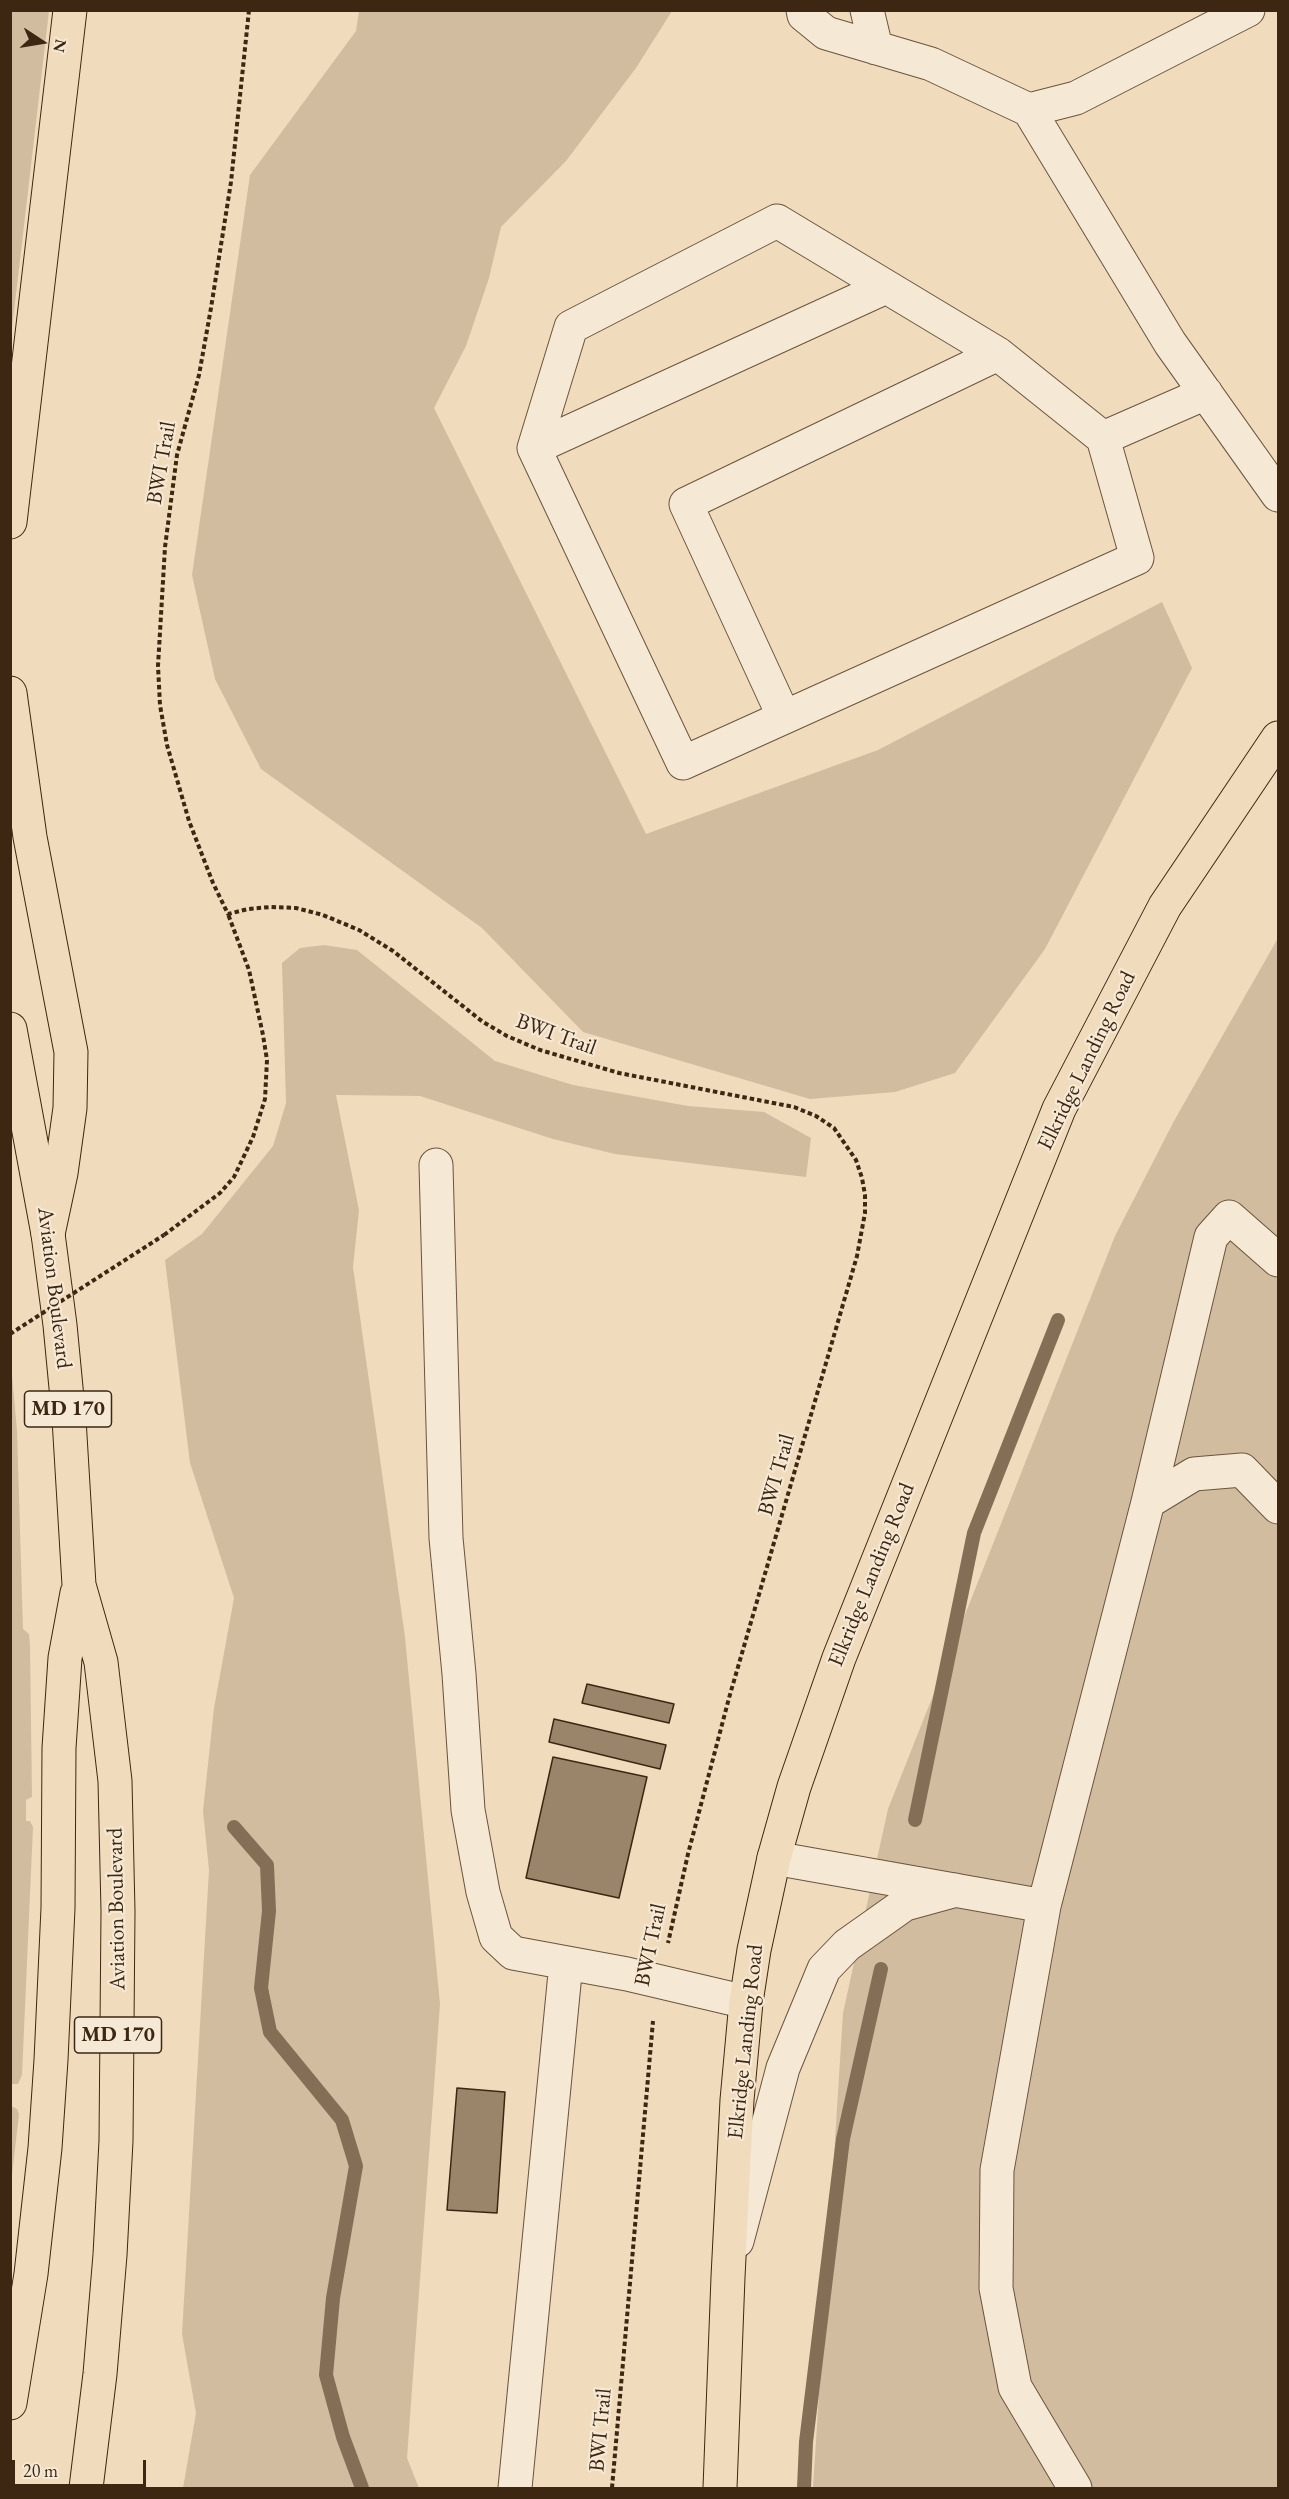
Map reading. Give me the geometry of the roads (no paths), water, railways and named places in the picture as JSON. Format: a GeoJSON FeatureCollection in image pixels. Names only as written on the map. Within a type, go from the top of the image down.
{"type":"FeatureCollection","features":[{"type":"Feature","properties":{"kind":"main road"},"geometry":{"type":"LineString","coordinates":[[10,522],[70,10]]}},
{"type":"Feature","properties":{"kind":"main road"},"geometry":{"type":"LineString","coordinates":[[10,693],[30,837],[71,1052],[70,1108],[61,1173],[48,1233]]}},
{"type":"Feature","properties":{"kind":"main road","name":"Elkridge Landing Road"},"geometry":{"type":"LineString","coordinates":[[720,2488],[737,2100],[746,2002],[754,1950],[774,1858],[794,1787],[839,1658],[1059,1109],[1165,906],[1278,738]]}},
{"type":"Feature","properties":{"kind":"main road","name":"Aviation Boulevard"},"geometry":{"type":"LineString","coordinates":[[10,1029],[48,1233],[69,1419],[79,1585],[101,1662],[115,1781],[118,1911],[117,2130],[100,2374],[86,2488]]}},
{"type":"Feature","properties":{"kind":"main road","name":"Aviation Boulevard"},"geometry":{"type":"LineString","coordinates":[[10,2403],[31,2274],[45,2148],[58,1908],[61,1714],[65,1658],[79,1585]]}},
{"type":"Feature","properties":{"kind":"lane"},"geometry":{"type":"LineString","coordinates":[[803,10],[804,15],[826,33],[932,64],[1029,110],[1170,344],[1278,495]]}},
{"type":"Feature","properties":{"kind":"lane"},"geometry":{"type":"LineString","coordinates":[[867,10],[876,48]]}},
{"type":"Feature","properties":{"kind":"lane"},"geometry":{"type":"LineString","coordinates":[[1029,110],[1076,98],[1248,10]]}},
{"type":"Feature","properties":{"kind":"lane"},"geometry":{"type":"LineString","coordinates":[[777,221],[998,354],[1103,438],[1137,558],[683,763],[534,448],[571,327],[777,221]]}},
{"type":"Feature","properties":{"kind":"lane"},"geometry":{"type":"LineString","coordinates":[[534,448],[886,287]]}},
{"type":"Feature","properties":{"kind":"lane"},"geometry":{"type":"LineString","coordinates":[[784,717],[686,504],[998,354]]}},
{"type":"Feature","properties":{"kind":"lane"},"geometry":{"type":"LineString","coordinates":[[1103,438],[1206,393]]}},
{"type":"Feature","properties":{"kind":"lane"},"geometry":{"type":"LineString","coordinates":[[436,1165],[446,1538],[459,1674],[468,1810],[483,1892],[496,1937],[513,1953],[660,1982],[746,2002]]}},
{"type":"Feature","properties":{"kind":"lane"},"geometry":{"type":"LineString","coordinates":[[1076,2488],[1015,2387],[996,2288],[997,2170],[1044,1906],[1148,1502],[1210,1237],[1229,1216],[1278,1260]]}},
{"type":"Feature","properties":{"kind":"lane"},"geometry":{"type":"LineString","coordinates":[[1148,1502],[1194,1474],[1242,1470],[1278,1507]]}},
{"type":"Feature","properties":{"kind":"lane"},"geometry":{"type":"LineString","coordinates":[[774,1858],[1044,1906]]}},
{"type":"Feature","properties":{"kind":"lane"},"geometry":{"type":"LineString","coordinates":[[728,2277],[783,2068],[824,1969],[846,1945],[905,1905],[956,1890]]}},
{"type":"Feature","properties":{"kind":"lane"},"geometry":{"type":"LineString","coordinates":[[514,2488],[566,1963]]}},
{"type":"Feature","properties":{"kind":"waterway"},"geometry":{"type":"LineString","coordinates":[[915,1820],[974,1533],[1058,1320]]}},
{"type":"Feature","properties":{"kind":"waterway"},"geometry":{"type":"LineString","coordinates":[[234,1827],[267,1865],[269,1911],[261,1988],[270,2032],[342,2120],[356,2166],[333,2298],[326,2375],[343,2437],[362,2488]]}},
{"type":"Feature","properties":{"kind":"waterway"},"geometry":{"type":"LineString","coordinates":[[804,2488],[806,2442],[843,2139],[881,1969]]}}]}
